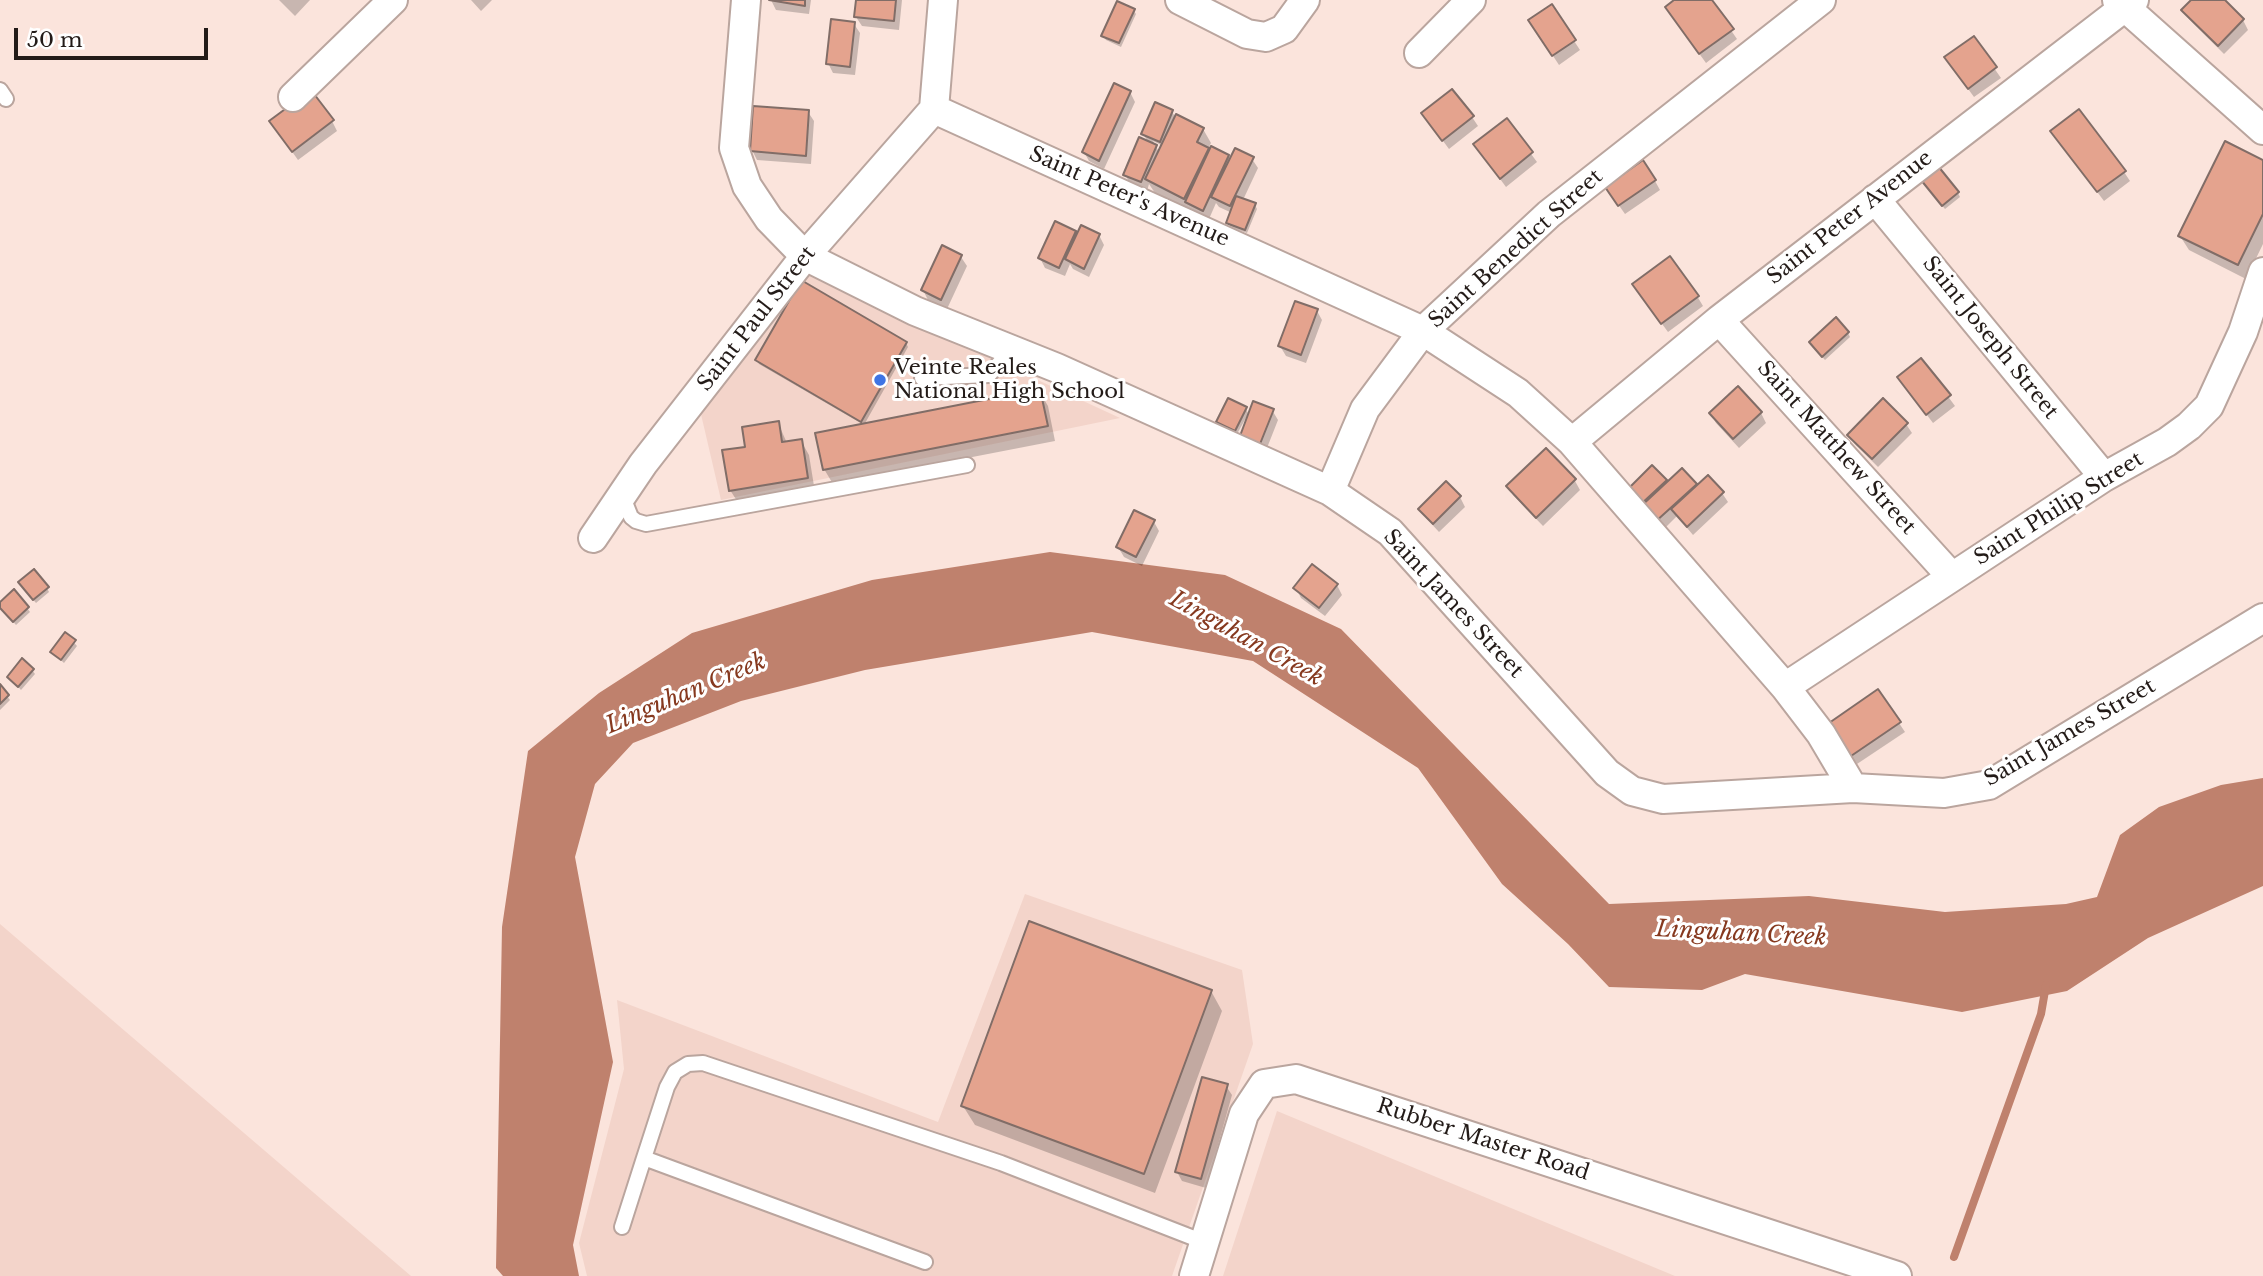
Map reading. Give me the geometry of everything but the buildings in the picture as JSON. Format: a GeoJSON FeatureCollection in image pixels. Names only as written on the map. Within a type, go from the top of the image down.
{"type":"FeatureCollection","features":[{"type":"Feature","properties":{"kind":"street"},"geometry":{"type":"LineString","coordinates":[[293,97],[393,0]]}},
{"type":"Feature","properties":{"kind":"street","name":"Saint James Street"},"geometry":{"type":"LineString","coordinates":[[746,0],[734,148],[747,186],[769,219],[806,256],[915,311],[1058,368],[1330,491],[1390,531],[1607,774],[1632,791],[1663,799],[1853,788],[1944,793],[1989,785],[2263,618]]}},
{"type":"Feature","properties":{"kind":"street"},"geometry":{"type":"LineString","coordinates":[[934,109],[943,0]]}},
{"type":"Feature","properties":{"kind":"street"},"geometry":{"type":"LineString","coordinates":[[1180,0],[1247,34],[1266,37],[1284,29],[1305,0]]}},
{"type":"Feature","properties":{"kind":"street"},"geometry":{"type":"LineString","coordinates":[[1419,54],[1471,0]]}},
{"type":"Feature","properties":{"kind":"street","name":"Saint Benedict Street"},"geometry":{"type":"LineString","coordinates":[[1330,491],[1365,409],[1423,331],[1549,214],[1821,0]]}},
{"type":"Feature","properties":{"kind":"street"},"geometry":{"type":"LineString","coordinates":[[2125,2],[2263,130]]}},
{"type":"Feature","properties":{"kind":"street","name":"Saint Peter Avenue"},"geometry":{"type":"LineString","coordinates":[[1572,442],[1719,320],[2125,2]]}},
{"type":"Feature","properties":{"kind":"street","name":"Saint Paul Street"},"geometry":{"type":"LineString","coordinates":[[593,538],[643,464],[806,256],[934,109]]}},
{"type":"Feature","properties":{"kind":"street","name":"Saint Peter's Avenue"},"geometry":{"type":"LineString","coordinates":[[934,109],[1423,331]]}},
{"type":"Feature","properties":{"kind":"street","name":"Saint Joseph Street"},"geometry":{"type":"LineString","coordinates":[[1875,199],[2105,477]]}},
{"type":"Feature","properties":{"kind":"street","name":"Saint Philip Street"},"geometry":{"type":"LineString","coordinates":[[1785,687],[2105,477],[2167,442],[2189,426],[2209,406],[2243,332],[2263,272]]}},
{"type":"Feature","properties":{"kind":"street","name":"Saint Matthew Street"},"geometry":{"type":"LineString","coordinates":[[1719,320],[1952,577]]}},
{"type":"Feature","properties":{"kind":"street"},"geometry":{"type":"LineString","coordinates":[[1423,331],[1518,393],[1572,442],[1785,687],[1821,734],[1853,788]]}},
{"type":"Feature","properties":{"kind":"street","name":"Rubber Master Road"},"geometry":{"type":"LineString","coordinates":[[1194,1276],[1244,1114],[1264,1084],[1296,1079],[1897,1276]]}},
{"type":"Feature","properties":{"kind":"lane"},"geometry":{"type":"LineString","coordinates":[[922,378],[989,376],[1001,361],[1006,349]]}},
{"type":"Feature","properties":{"kind":"lane"},"geometry":{"type":"LineString","coordinates":[[623,497],[631,517],[646,524],[967,465]]}},
{"type":"Feature","properties":{"kind":"lane"},"geometry":{"type":"LineString","coordinates":[[621,1227],[667,1087],[675,1072],[688,1063],[704,1063],[1001,1163],[1204,1242]]}},
{"type":"Feature","properties":{"kind":"lane"},"geometry":{"type":"LineString","coordinates":[[644,1158],[925,1262]]}},
{"type":"Feature","properties":{"kind":"shaded area","name":"Veinte Reales National High School"},"geometry":{"type":"Polygon","coordinates":[[[808,263],[925,328],[1120,418],[721,500],[700,410],[808,263]]]}},
{"type":"Feature","properties":{"kind":"shaded area"},"geometry":{"type":"Polygon","coordinates":[[[1025,894],[1242,970],[1253,1044],[1172,1276],[587,1276],[579,1243],[624,1069],[617,1000],[938,1122],[1025,894]]]}},
{"type":"Feature","properties":{"kind":"shaded area"},"geometry":{"type":"Polygon","coordinates":[[[0,924],[411,1276],[0,1276],[0,924]]]}},
{"type":"Feature","properties":{"kind":"shaded area"},"geometry":{"type":"Polygon","coordinates":[[[1277,1111],[1675,1276],[1223,1276],[1277,1111]]]}},
{"type":"Feature","properties":{"kind":"water","name":"Linguhan Creek"},"geometry":{"type":"Polygon","coordinates":[[[1050,552],[1225,575],[1341,629],[1609,904],[1809,896],[1945,912],[2066,904],[2097,897],[2120,835],[2159,807],[2221,785],[2263,778],[2263,886],[2148,938],[2067,991],[1962,1012],[1745,974],[1702,990],[1609,987],[1568,944],[1502,884],[1418,768],[1253,661],[1092,632],[865,670],[741,701],[633,743],[595,784],[575,857],[613,1062],[573,1245],[579,1276],[503,1276],[496,1268],[502,927],[528,751],[599,693],[692,633],[872,580],[1050,552]]]}},
{"type":"Feature","properties":{"kind":"waterway"},"geometry":{"type":"LineString","coordinates":[[1954,1257],[2041,1014],[2046,985]]}},
{"type":"Feature","properties":{"kind":"place","name":"Veinte Reales National High School"},"geometry":{"type":"Point","coordinates":[880,380]}}]}
